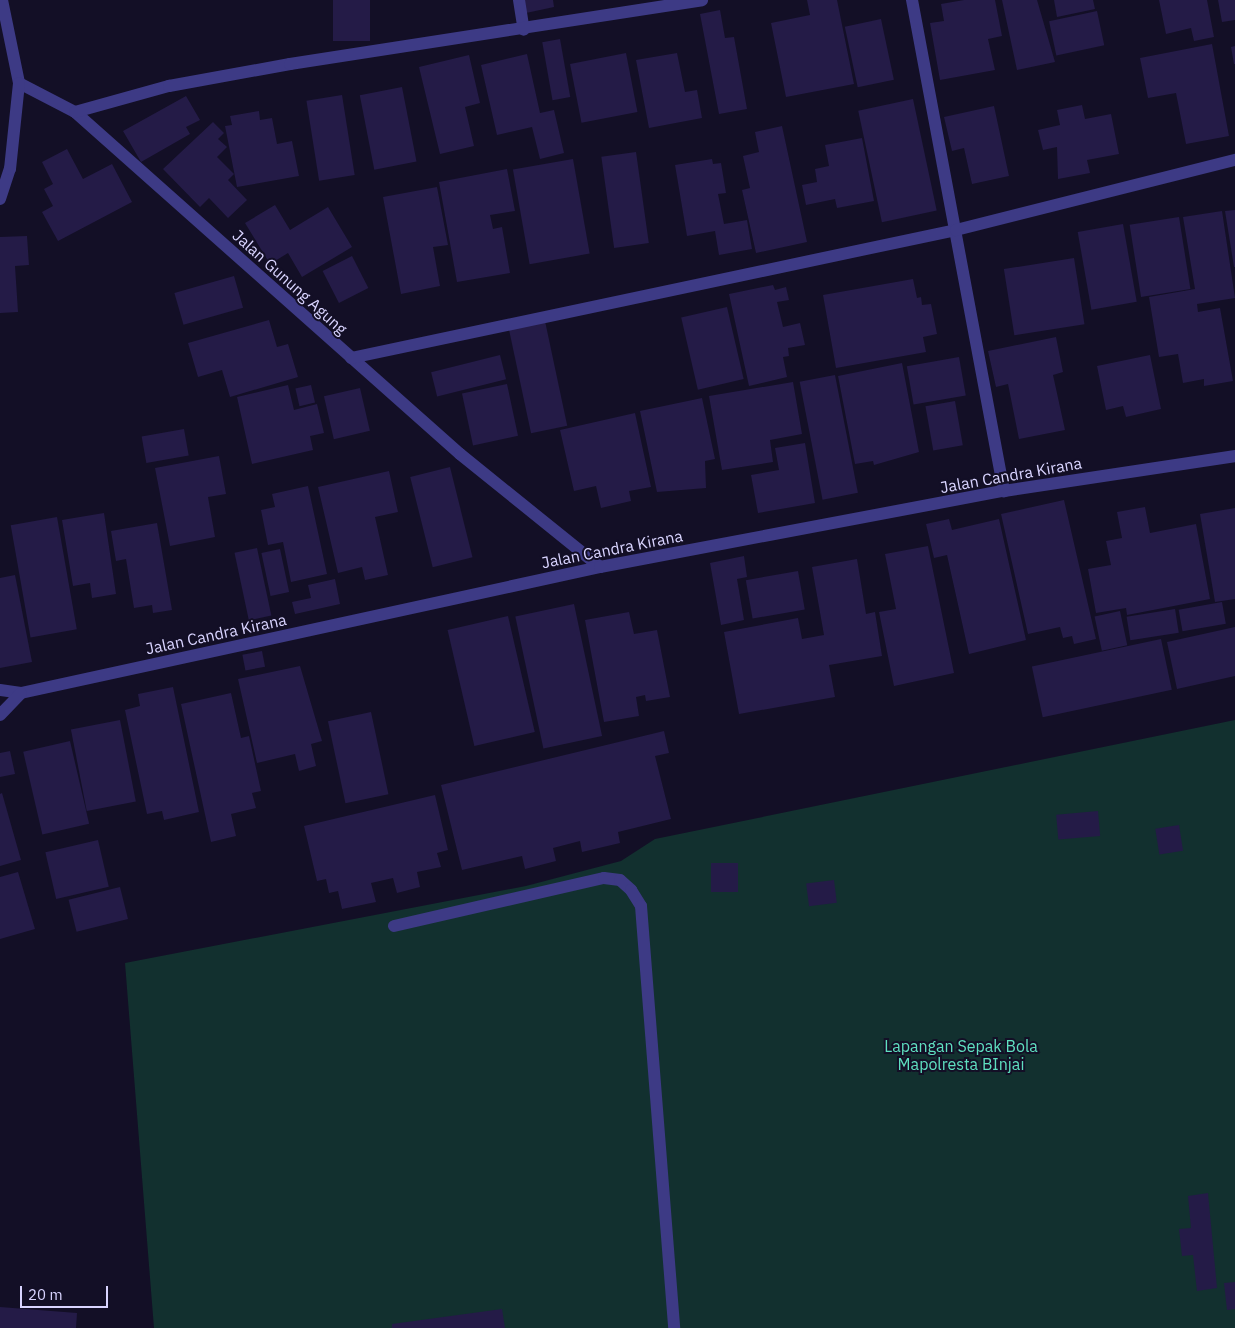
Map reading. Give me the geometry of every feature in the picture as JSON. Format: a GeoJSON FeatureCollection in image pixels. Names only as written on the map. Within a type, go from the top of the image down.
{"type":"FeatureCollection","features":[{"type":"Feature","properties":{"kind":"street"},"geometry":{"type":"LineString","coordinates":[[0,199],[10,170],[19,83],[2,0]]}},
{"type":"Feature","properties":{"kind":"street"},"geometry":{"type":"LineString","coordinates":[[519,0],[524,30]]}},
{"type":"Feature","properties":{"kind":"street"},"geometry":{"type":"LineString","coordinates":[[75,112],[169,86],[290,64],[524,30],[700,0]]}},
{"type":"Feature","properties":{"kind":"street"},"geometry":{"type":"LineString","coordinates":[[912,0],[1004,491]]}},
{"type":"Feature","properties":{"kind":"street","name":"Jalan Gunung Agung"},"geometry":{"type":"LineString","coordinates":[[19,83],[75,112],[351,358],[600,567]]}},
{"type":"Feature","properties":{"kind":"street"},"geometry":{"type":"LineString","coordinates":[[351,358],[956,230],[1235,160]]}},
{"type":"Feature","properties":{"kind":"street","name":"Jalan Candra Kirana"},"geometry":{"type":"LineString","coordinates":[[0,690],[21,693],[600,567],[1004,491],[1235,456]]}},
{"type":"Feature","properties":{"kind":"street"},"geometry":{"type":"LineString","coordinates":[[0,715],[21,693]]}},
{"type":"Feature","properties":{"kind":"street"},"geometry":{"type":"LineString","coordinates":[[394,926],[604,878],[620,880],[631,890],[641,906],[674,1328]]}},
{"type":"Feature","properties":{"kind":"green space","name":"Lapangan Sepak Bola Mapolresta BInjai"},"geometry":{"type":"Polygon","coordinates":[[[1235,720],[1235,1328],[154,1328],[125,963],[526,886],[621,861],[655,839],[1235,720]]]}},
{"type":"Feature","properties":{"kind":"building"},"geometry":{"type":"Polygon","coordinates":[[[333,0],[370,0],[370,41],[333,41],[333,0]]]}},
{"type":"Feature","properties":{"kind":"building"},"geometry":{"type":"Polygon","coordinates":[[[523,0],[553,0],[554,7],[526,13],[523,0]]]}},
{"type":"Feature","properties":{"kind":"building"},"geometry":{"type":"Polygon","coordinates":[[[807,0],[837,0],[854,84],[786,97],[771,23],[810,15],[807,0]]]}},
{"type":"Feature","properties":{"kind":"building"},"geometry":{"type":"Polygon","coordinates":[[[964,0],[995,0],[1002,36],[988,39],[995,70],[940,80],[930,23],[944,21],[941,4],[964,0]]]}},
{"type":"Feature","properties":{"kind":"building"},"geometry":{"type":"Polygon","coordinates":[[[1002,0],[1037,0],[1055,62],[1017,70],[1002,0]]]}},
{"type":"Feature","properties":{"kind":"building"},"geometry":{"type":"Polygon","coordinates":[[[1054,0],[1093,0],[1095,9],[1057,17],[1054,0]]]}},
{"type":"Feature","properties":{"kind":"building"},"geometry":{"type":"Polygon","coordinates":[[[1159,0],[1207,0],[1214,37],[1194,41],[1191,28],[1166,34],[1159,0]]]}},
{"type":"Feature","properties":{"kind":"building"},"geometry":{"type":"Polygon","coordinates":[[[1218,0],[1235,0],[1235,20],[1222,22],[1218,0]]]}},
{"type":"Feature","properties":{"kind":"building"},"geometry":{"type":"Polygon","coordinates":[[[720,10],[725,38],[734,37],[747,109],[719,114],[700,14],[720,10]]]}},
{"type":"Feature","properties":{"kind":"building"},"geometry":{"type":"Polygon","coordinates":[[[1097,11],[1104,45],[1056,55],[1049,21],[1097,11]]]}},
{"type":"Feature","properties":{"kind":"building"},"geometry":{"type":"Polygon","coordinates":[[[881,19],[894,80],[858,87],[845,27],[881,19]]]}},
{"type":"Feature","properties":{"kind":"building"},"geometry":{"type":"Polygon","coordinates":[[[560,39],[570,97],[553,100],[542,42],[560,39]]]}},
{"type":"Feature","properties":{"kind":"building"},"geometry":{"type":"Polygon","coordinates":[[[1212,44],[1229,136],[1186,144],[1176,93],[1148,98],[1140,58],[1212,44]]]}},
{"type":"Feature","properties":{"kind":"building"},"geometry":{"type":"Polygon","coordinates":[[[1235,46],[1235,64],[1234,64],[1231,47],[1235,46]]]}},
{"type":"Feature","properties":{"kind":"building"},"geometry":{"type":"Polygon","coordinates":[[[626,53],[637,112],[581,123],[570,64],[626,53]]]}},
{"type":"Feature","properties":{"kind":"building"},"geometry":{"type":"Polygon","coordinates":[[[677,53],[685,92],[697,90],[702,118],[649,128],[636,60],[677,53]]]}},
{"type":"Feature","properties":{"kind":"building"},"geometry":{"type":"Polygon","coordinates":[[[527,54],[540,113],[554,110],[564,153],[540,159],[532,127],[497,135],[481,65],[527,54]]]}},
{"type":"Feature","properties":{"kind":"building"},"geometry":{"type":"Polygon","coordinates":[[[469,55],[480,103],[465,107],[474,146],[440,154],[419,67],[469,55]]]}},
{"type":"Feature","properties":{"kind":"building"},"geometry":{"type":"Polygon","coordinates":[[[402,87],[417,162],[374,170],[360,95],[402,87]]]}},
{"type":"Feature","properties":{"kind":"building"},"geometry":{"type":"Polygon","coordinates":[[[342,95],[355,175],[319,181],[306,101],[342,95]]]}},
{"type":"Feature","properties":{"kind":"building"},"geometry":{"type":"Polygon","coordinates":[[[186,96],[200,120],[186,127],[190,134],[141,162],[123,131],[186,96]]]}},
{"type":"Feature","properties":{"kind":"building"},"geometry":{"type":"Polygon","coordinates":[[[913,99],[937,211],[882,222],[858,111],[913,99]]]}},
{"type":"Feature","properties":{"kind":"building"},"geometry":{"type":"Polygon","coordinates":[[[1082,105],[1085,119],[1111,114],[1119,154],[1087,160],[1090,173],[1058,179],[1057,147],[1043,150],[1038,130],[1060,125],[1057,110],[1082,105]]]}},
{"type":"Feature","properties":{"kind":"building"},"geometry":{"type":"Polygon","coordinates":[[[994,106],[1009,176],[972,184],[964,148],[952,151],[944,117],[994,106]]]}},
{"type":"Feature","properties":{"kind":"building"},"geometry":{"type":"Polygon","coordinates":[[[259,111],[260,120],[272,118],[277,144],[292,141],[299,176],[237,187],[225,126],[232,125],[230,116],[259,111]]]}},
{"type":"Feature","properties":{"kind":"building"},"geometry":{"type":"Polygon","coordinates":[[[213,122],[224,133],[218,139],[227,147],[217,157],[234,174],[228,180],[247,200],[228,218],[209,198],[200,207],[163,169],[213,122]]]}},
{"type":"Feature","properties":{"kind":"building"},"geometry":{"type":"Polygon","coordinates":[[[782,126],[807,242],[756,253],[742,190],[750,188],[743,156],[759,152],[755,132],[782,126]]]}},
{"type":"Feature","properties":{"kind":"building"},"geometry":{"type":"Polygon","coordinates":[[[862,138],[874,201],[837,208],[835,199],[806,205],[802,185],[817,182],[815,169],[829,166],[825,145],[862,138]]]}},
{"type":"Feature","properties":{"kind":"building"},"geometry":{"type":"Polygon","coordinates":[[[67,149],[83,179],[112,164],[132,202],[58,241],[42,212],[53,206],[44,189],[53,184],[42,162],[67,149]]]}},
{"type":"Feature","properties":{"kind":"building"},"geometry":{"type":"Polygon","coordinates":[[[636,152],[649,243],[614,248],[601,157],[636,152]]]}},
{"type":"Feature","properties":{"kind":"building"},"geometry":{"type":"Polygon","coordinates":[[[573,159],[590,254],[530,264],[513,170],[573,159]]]}},
{"type":"Feature","properties":{"kind":"building"},"geometry":{"type":"Polygon","coordinates":[[[712,159],[713,164],[721,163],[726,193],[718,194],[724,224],[747,220],[752,249],[719,255],[715,231],[687,236],[675,165],[712,159]]]}},
{"type":"Feature","properties":{"kind":"building"},"geometry":{"type":"Polygon","coordinates":[[[507,169],[515,211],[490,215],[493,229],[502,227],[510,273],[457,282],[439,182],[507,169]]]}},
{"type":"Feature","properties":{"kind":"building"},"geometry":{"type":"Polygon","coordinates":[[[437,187],[448,245],[433,247],[440,286],[401,294],[383,197],[437,187]]]}},
{"type":"Feature","properties":{"kind":"building"},"geometry":{"type":"Polygon","coordinates":[[[275,205],[290,230],[328,207],[352,247],[302,277],[288,253],[270,264],[245,223],[275,205]]]}},
{"type":"Feature","properties":{"kind":"building"},"geometry":{"type":"Polygon","coordinates":[[[1235,210],[1235,267],[1234,267],[1225,211],[1235,210]]]}},
{"type":"Feature","properties":{"kind":"building"},"geometry":{"type":"Polygon","coordinates":[[[1222,211],[1235,298],[1197,304],[1198,312],[1220,308],[1233,381],[1204,386],[1204,379],[1183,383],[1178,354],[1159,357],[1149,297],[1195,289],[1183,217],[1222,211]]]}},
{"type":"Feature","properties":{"kind":"building"},"geometry":{"type":"Polygon","coordinates":[[[1179,217],[1190,289],[1141,297],[1130,225],[1179,217]]]}},
{"type":"Feature","properties":{"kind":"building"},"geometry":{"type":"Polygon","coordinates":[[[1123,224],[1137,302],[1091,310],[1078,232],[1123,224]]]}},
{"type":"Feature","properties":{"kind":"building"},"geometry":{"type":"Polygon","coordinates":[[[27,236],[29,265],[15,266],[18,312],[0,313],[0,237],[27,236]]]}},
{"type":"Feature","properties":{"kind":"building"},"geometry":{"type":"Polygon","coordinates":[[[352,256],[368,288],[339,303],[323,271],[352,256]]]}},
{"type":"Feature","properties":{"kind":"building"},"geometry":{"type":"Polygon","coordinates":[[[1074,258],[1084,324],[1014,335],[1004,269],[1074,258]]]}},
{"type":"Feature","properties":{"kind":"building"},"geometry":{"type":"Polygon","coordinates":[[[234,276],[243,308],[183,325],[174,293],[234,276]]]}},
{"type":"Feature","properties":{"kind":"building"},"geometry":{"type":"Polygon","coordinates":[[[913,279],[917,298],[921,297],[922,305],[931,304],[937,334],[923,337],[926,352],[836,368],[823,295],[913,279]]]}},
{"type":"Feature","properties":{"kind":"building"},"geometry":{"type":"Polygon","coordinates":[[[773,285],[775,290],[786,287],[789,300],[777,302],[783,327],[800,323],[805,345],[788,348],[789,356],[783,357],[787,377],[749,386],[729,294],[773,285]]]}},
{"type":"Feature","properties":{"kind":"building"},"geometry":{"type":"Polygon","coordinates":[[[727,307],[744,379],[698,390],[681,318],[727,307]]]}},
{"type":"Feature","properties":{"kind":"building"},"geometry":{"type":"Polygon","coordinates":[[[269,320],[277,347],[288,344],[298,377],[230,397],[222,370],[198,377],[188,343],[269,320]]]}},
{"type":"Feature","properties":{"kind":"building"},"geometry":{"type":"Polygon","coordinates":[[[545,321],[567,426],[531,433],[509,329],[545,321]]]}},
{"type":"Feature","properties":{"kind":"building"},"geometry":{"type":"Polygon","coordinates":[[[1056,337],[1063,372],[1053,375],[1065,430],[1019,439],[1008,384],[996,387],[988,351],[1056,337]]]}},
{"type":"Feature","properties":{"kind":"building"},"geometry":{"type":"Polygon","coordinates":[[[500,355],[506,379],[437,396],[431,372],[500,355]]]}},
{"type":"Feature","properties":{"kind":"building"},"geometry":{"type":"Polygon","coordinates":[[[1150,355],[1161,409],[1126,417],[1123,406],[1106,410],[1097,366],[1150,355]]]}},
{"type":"Feature","properties":{"kind":"building"},"geometry":{"type":"Polygon","coordinates":[[[959,357],[966,395],[914,405],[907,366],[959,357]]]}},
{"type":"Feature","properties":{"kind":"building"},"geometry":{"type":"Polygon","coordinates":[[[902,363],[919,452],[874,465],[873,461],[855,464],[838,376],[902,363]]]}},
{"type":"Feature","properties":{"kind":"building"},"geometry":{"type":"Polygon","coordinates":[[[835,375],[858,493],[823,500],[800,382],[835,375]]]}},
{"type":"Feature","properties":{"kind":"building"},"geometry":{"type":"Polygon","coordinates":[[[793,382],[802,434],[770,440],[773,462],[722,470],[709,396],[793,382]]]}},
{"type":"Feature","properties":{"kind":"building"},"geometry":{"type":"Polygon","coordinates":[[[507,384],[518,436],[473,445],[462,394],[507,384]]]}},
{"type":"Feature","properties":{"kind":"building"},"geometry":{"type":"Polygon","coordinates":[[[288,385],[294,410],[317,404],[324,433],[310,436],[313,450],[252,464],[237,397],[288,385]]]}},
{"type":"Feature","properties":{"kind":"building"},"geometry":{"type":"Polygon","coordinates":[[[311,385],[315,403],[299,406],[295,389],[311,385]]]}},
{"type":"Feature","properties":{"kind":"building"},"geometry":{"type":"Polygon","coordinates":[[[360,388],[370,431],[334,439],[324,396],[360,388]]]}},
{"type":"Feature","properties":{"kind":"building"},"geometry":{"type":"Polygon","coordinates":[[[702,398],[715,459],[705,461],[706,488],[657,492],[640,411],[702,398]]]}},
{"type":"Feature","properties":{"kind":"building"},"geometry":{"type":"Polygon","coordinates":[[[955,401],[963,445],[933,451],[925,406],[955,401]]]}},
{"type":"Feature","properties":{"kind":"building"},"geometry":{"type":"Polygon","coordinates":[[[635,413],[651,487],[629,491],[631,501],[601,508],[596,486],[574,491],[560,430],[635,413]]]}},
{"type":"Feature","properties":{"kind":"building"},"geometry":{"type":"Polygon","coordinates":[[[184,429],[189,456],[146,463],[142,436],[184,429]]]}},
{"type":"Feature","properties":{"kind":"building"},"geometry":{"type":"Polygon","coordinates":[[[805,443],[815,503],[758,513],[751,475],[779,470],[775,448],[805,443]]]}},
{"type":"Feature","properties":{"kind":"building"},"geometry":{"type":"Polygon","coordinates":[[[219,456],[226,494],[208,497],[215,537],[170,546],[155,468],[219,456]]]}},
{"type":"Feature","properties":{"kind":"building"},"geometry":{"type":"Polygon","coordinates":[[[450,467],[472,557],[433,567],[410,477],[450,467]]]}},
{"type":"Feature","properties":{"kind":"building"},"geometry":{"type":"Polygon","coordinates":[[[389,471],[398,512],[375,517],[388,575],[365,580],[362,567],[338,573],[318,487],[389,471]]]}},
{"type":"Feature","properties":{"kind":"building"},"geometry":{"type":"Polygon","coordinates":[[[308,486],[327,574],[291,582],[283,542],[268,545],[261,510],[275,507],[272,494],[308,486]]]}},
{"type":"Feature","properties":{"kind":"building"},"geometry":{"type":"Polygon","coordinates":[[[1064,500],[1096,639],[1074,644],[1072,636],[1063,638],[1060,627],[1028,634],[1001,514],[1064,500]]]}},
{"type":"Feature","properties":{"kind":"building"},"geometry":{"type":"Polygon","coordinates":[[[1145,507],[1150,533],[1196,524],[1210,599],[1127,615],[1126,608],[1096,613],[1088,569],[1111,565],[1106,541],[1122,538],[1117,512],[1145,507]]]}},
{"type":"Feature","properties":{"kind":"building"},"geometry":{"type":"Polygon","coordinates":[[[1235,508],[1235,599],[1215,602],[1200,514],[1235,508]]]}},
{"type":"Feature","properties":{"kind":"building"},"geometry":{"type":"Polygon","coordinates":[[[104,513],[116,594],[92,598],[90,583],[73,586],[62,520],[104,513]]]}},
{"type":"Feature","properties":{"kind":"building"},"geometry":{"type":"Polygon","coordinates":[[[57,517],[77,629],[31,637],[11,525],[57,517]]]}},
{"type":"Feature","properties":{"kind":"building"},"geometry":{"type":"Polygon","coordinates":[[[949,519],[952,530],[999,519],[1026,640],[969,654],[947,555],[934,558],[926,524],[949,519]]]}},
{"type":"Feature","properties":{"kind":"building"},"geometry":{"type":"Polygon","coordinates":[[[157,523],[172,610],[153,613],[152,605],[134,608],[126,559],[116,561],[111,531],[157,523]]]}},
{"type":"Feature","properties":{"kind":"building"},"geometry":{"type":"Polygon","coordinates":[[[928,546],[954,673],[894,686],[879,612],[896,609],[885,554],[928,546]]]}},
{"type":"Feature","properties":{"kind":"building"},"geometry":{"type":"Polygon","coordinates":[[[257,548],[271,615],[249,620],[235,553],[257,548]]]}},
{"type":"Feature","properties":{"kind":"building"},"geometry":{"type":"Polygon","coordinates":[[[280,549],[289,592],[271,596],[261,553],[280,549]]]}},
{"type":"Feature","properties":{"kind":"building"},"geometry":{"type":"Polygon","coordinates":[[[744,556],[747,577],[737,579],[744,620],[721,625],[710,563],[744,556]]]}},
{"type":"Feature","properties":{"kind":"building"},"geometry":{"type":"Polygon","coordinates":[[[857,559],[866,614],[875,612],[882,656],[829,665],[835,697],[739,714],[724,632],[798,618],[802,639],[824,635],[812,567],[857,559]]]}},
{"type":"Feature","properties":{"kind":"building"},"geometry":{"type":"Polygon","coordinates":[[[798,571],[805,609],[753,619],[746,580],[798,571]]]}},
{"type":"Feature","properties":{"kind":"building"},"geometry":{"type":"Polygon","coordinates":[[[15,575],[32,662],[0,668],[0,578],[15,575]]]}},
{"type":"Feature","properties":{"kind":"building"},"geometry":{"type":"Polygon","coordinates":[[[335,579],[340,604],[295,614],[292,602],[311,598],[308,585],[335,579]]]}},
{"type":"Feature","properties":{"kind":"building"},"geometry":{"type":"Polygon","coordinates":[[[1222,602],[1226,624],[1182,631],[1179,610],[1222,602]]]}},
{"type":"Feature","properties":{"kind":"building"},"geometry":{"type":"Polygon","coordinates":[[[574,604],[602,736],[543,749],[515,616],[574,604]]]}},
{"type":"Feature","properties":{"kind":"building"},"geometry":{"type":"Polygon","coordinates":[[[1175,609],[1179,633],[1130,640],[1127,617],[1175,609]]]}},
{"type":"Feature","properties":{"kind":"building"},"geometry":{"type":"Polygon","coordinates":[[[1120,611],[1127,645],[1102,651],[1095,616],[1120,611]]]}},
{"type":"Feature","properties":{"kind":"building"},"geometry":{"type":"Polygon","coordinates":[[[629,612],[634,634],[657,630],[670,697],[646,701],[645,695],[636,697],[639,716],[604,722],[585,620],[629,612]]]}},
{"type":"Feature","properties":{"kind":"building"},"geometry":{"type":"Polygon","coordinates":[[[508,616],[535,732],[474,746],[448,630],[508,616]]]}},
{"type":"Feature","properties":{"kind":"building"},"geometry":{"type":"Polygon","coordinates":[[[1235,627],[1235,676],[1177,689],[1167,642],[1235,627]]]}},
{"type":"Feature","properties":{"kind":"building"},"geometry":{"type":"Polygon","coordinates":[[[1161,639],[1172,690],[1043,717],[1032,666],[1161,639]]]}},
{"type":"Feature","properties":{"kind":"building"},"geometry":{"type":"Polygon","coordinates":[[[262,651],[265,667],[245,671],[242,655],[262,651]]]}},
{"type":"Feature","properties":{"kind":"building"},"geometry":{"type":"Polygon","coordinates":[[[300,666],[322,741],[311,744],[316,766],[299,771],[295,754],[257,763],[238,679],[300,666]]]}},
{"type":"Feature","properties":{"kind":"building"},"geometry":{"type":"Polygon","coordinates":[[[173,687],[199,812],[164,820],[162,811],[147,814],[125,710],[140,706],[138,694],[173,687]]]}},
{"type":"Feature","properties":{"kind":"building"},"geometry":{"type":"Polygon","coordinates":[[[231,693],[241,738],[249,736],[261,791],[252,793],[256,808],[231,814],[236,836],[211,842],[181,704],[231,693]]]}},
{"type":"Feature","properties":{"kind":"building"},"geometry":{"type":"Polygon","coordinates":[[[371,712],[388,794],[345,803],[328,721],[371,712]]]}},
{"type":"Feature","properties":{"kind":"building"},"geometry":{"type":"Polygon","coordinates":[[[120,720],[136,801],[87,811],[71,730],[120,720]]]}},
{"type":"Feature","properties":{"kind":"building"},"geometry":{"type":"Polygon","coordinates":[[[664,731],[669,753],[655,756],[671,819],[618,832],[620,843],[582,852],[580,841],[553,848],[556,861],[525,869],[522,856],[462,870],[441,785],[664,731]]]}},
{"type":"Feature","properties":{"kind":"building"},"geometry":{"type":"Polygon","coordinates":[[[70,741],[89,824],[42,835],[23,752],[70,741]]]}},
{"type":"Feature","properties":{"kind":"building"},"geometry":{"type":"Polygon","coordinates":[[[10,751],[15,774],[0,777],[0,753],[10,751]]]}},
{"type":"Feature","properties":{"kind":"building"},"geometry":{"type":"Polygon","coordinates":[[[2,793],[21,860],[0,866],[0,794],[2,793]]]}},
{"type":"Feature","properties":{"kind":"building"},"geometry":{"type":"Polygon","coordinates":[[[435,795],[448,850],[437,853],[441,867],[417,872],[420,887],[397,893],[393,878],[371,883],[376,902],[342,909],[338,891],[329,893],[326,879],[317,881],[304,826],[435,795]]]}},
{"type":"Feature","properties":{"kind":"building"},"geometry":{"type":"Polygon","coordinates":[[[1098,811],[1100,836],[1058,840],[1056,815],[1098,811]]]}},
{"type":"Feature","properties":{"kind":"building"},"geometry":{"type":"Polygon","coordinates":[[[1179,825],[1183,851],[1159,854],[1155,829],[1179,825]]]}},
{"type":"Feature","properties":{"kind":"building"},"geometry":{"type":"Polygon","coordinates":[[[98,840],[109,887],[56,899],[45,852],[98,840]]]}},
{"type":"Feature","properties":{"kind":"building"},"geometry":{"type":"Polygon","coordinates":[[[711,863],[738,863],[738,892],[711,892],[711,863]]]}},
{"type":"Feature","properties":{"kind":"building"},"geometry":{"type":"Polygon","coordinates":[[[18,872],[35,929],[0,939],[0,877],[18,872]]]}},
{"type":"Feature","properties":{"kind":"building"},"geometry":{"type":"Polygon","coordinates":[[[834,880],[837,903],[809,906],[806,883],[834,880]]]}},
{"type":"Feature","properties":{"kind":"building"},"geometry":{"type":"Polygon","coordinates":[[[120,887],[128,919],[77,932],[69,900],[120,887]]]}},
{"type":"Feature","properties":{"kind":"building"},"geometry":{"type":"Polygon","coordinates":[[[1208,1193],[1217,1288],[1197,1291],[1193,1255],[1182,1256],[1179,1229],[1191,1228],[1188,1196],[1208,1193]]]}},
{"type":"Feature","properties":{"kind":"building"},"geometry":{"type":"Polygon","coordinates":[[[1235,1282],[1235,1309],[1227,1310],[1224,1283],[1235,1282]]]}},
{"type":"Feature","properties":{"kind":"building"},"geometry":{"type":"Polygon","coordinates":[[[0,1307],[77,1313],[76,1328],[0,1328],[0,1307]]]}},
{"type":"Feature","properties":{"kind":"building"},"geometry":{"type":"Polygon","coordinates":[[[502,1309],[505,1328],[392,1328],[392,1324],[502,1309]]]}}]}
